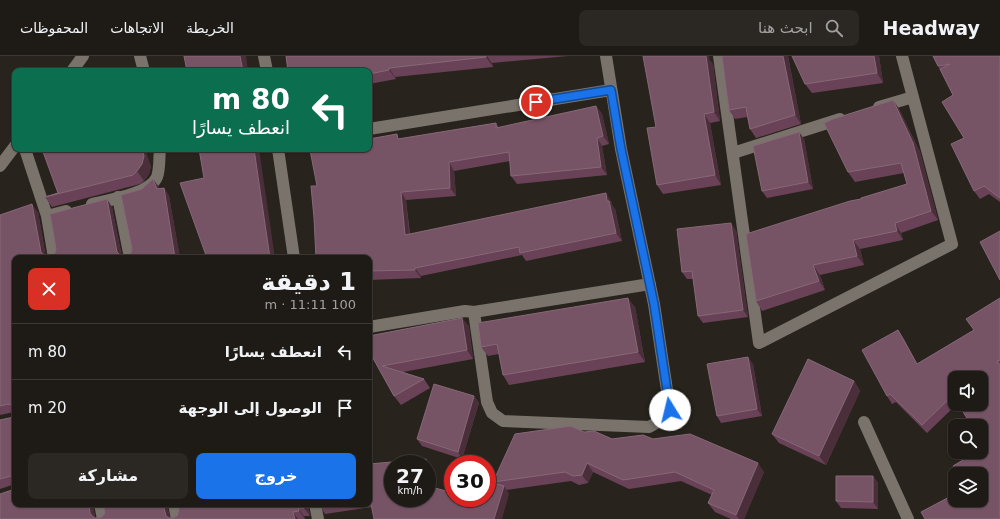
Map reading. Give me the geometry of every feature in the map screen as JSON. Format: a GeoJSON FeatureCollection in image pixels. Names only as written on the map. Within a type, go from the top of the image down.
{"type":"FeatureCollection","features":[{"type":"Feature","properties":{"kind":"street"},"geometry":{"type":"LineString","coordinates":[[74,68],[83,56]]}},
{"type":"Feature","properties":{"kind":"street"},"geometry":{"type":"LineString","coordinates":[[140,56],[143,68]]}},
{"type":"Feature","properties":{"kind":"street"},"geometry":{"type":"LineString","coordinates":[[264,56],[266,68]]}},
{"type":"Feature","properties":{"kind":"street"},"geometry":{"type":"LineString","coordinates":[[474,312],[486,402],[492,413],[502,422],[648,427],[663,419],[670,410],[650,284],[621,149],[606,56]]}},
{"type":"Feature","properties":{"kind":"street"},"geometry":{"type":"LineString","coordinates":[[719,56],[759,343],[952,244],[902,56]]}},
{"type":"Feature","properties":{"kind":"street"},"geometry":{"type":"LineString","coordinates":[[372,129],[611,90]]}},
{"type":"Feature","properties":{"kind":"street"},"geometry":{"type":"LineString","coordinates":[[868,111],[913,97]]}},
{"type":"Feature","properties":{"kind":"street"},"geometry":{"type":"LineString","coordinates":[[733,153],[853,115]]}},
{"type":"Feature","properties":{"kind":"street"},"geometry":{"type":"LineString","coordinates":[[0,166],[12,150]]}},
{"type":"Feature","properties":{"kind":"street"},"geometry":{"type":"LineString","coordinates":[[26,152],[46,216],[53,255]]}},
{"type":"Feature","properties":{"kind":"street"},"geometry":{"type":"LineString","coordinates":[[46,216],[143,191],[152,184],[157,177],[160,152]]}},
{"type":"Feature","properties":{"kind":"street"},"geometry":{"type":"LineString","coordinates":[[278,152],[294,255]]}},
{"type":"Feature","properties":{"kind":"street"},"geometry":{"type":"LineString","coordinates":[[118,197],[129,255]]}},
{"type":"Feature","properties":{"kind":"street"},"geometry":{"type":"LineString","coordinates":[[372,326],[465,311],[474,312],[650,284]]}},
{"type":"Feature","properties":{"kind":"street"},"geometry":{"type":"LineString","coordinates":[[864,422],[908,519]]}},
{"type":"Feature","properties":{"kind":"street"},"geometry":{"type":"LineString","coordinates":[[101,507],[103,519]]}},
{"type":"Feature","properties":{"kind":"street"},"geometry":{"type":"LineString","coordinates":[[175,507],[177,519]]}},
{"type":"Feature","properties":{"kind":"street"},"geometry":{"type":"LineString","coordinates":[[316,507],[318,519]]}},
{"type":"Feature","properties":{"kind":"building"},"geometry":{"type":"Polygon","coordinates":[[[184,56],[240,56],[242,68],[186,68],[184,56]]]}},
{"type":"Feature","properties":{"kind":"building"},"geometry":{"type":"Polygon","coordinates":[[[286,56],[486,56],[389,68],[389,70],[372,73],[372,68],[288,68],[286,56]]]}},
{"type":"Feature","properties":{"kind":"building"},"geometry":{"type":"Polygon","coordinates":[[[643,56],[706,56],[714,112],[704,114],[715,175],[657,185],[647,128],[656,127],[643,56]]]}},
{"type":"Feature","properties":{"kind":"building"},"geometry":{"type":"Polygon","coordinates":[[[722,56],[783,56],[795,115],[750,129],[746,107],[729,110],[722,56]]]}},
{"type":"Feature","properties":{"kind":"building"},"geometry":{"type":"Polygon","coordinates":[[[792,56],[874,56],[877,73],[805,84],[792,56]]]}},
{"type":"Feature","properties":{"kind":"building"},"geometry":{"type":"Polygon","coordinates":[[[933,56],[1000,56],[1000,198],[984,186],[974,191],[951,144],[964,138],[942,102],[953,95],[940,69],[950,64],[938,66],[933,56]]]}},
{"type":"Feature","properties":{"kind":"building"},"geometry":{"type":"Polygon","coordinates":[[[893,100],[913,143],[931,211],[895,223],[897,231],[853,240],[857,256],[813,265],[819,281],[756,301],[746,234],[907,184],[901,163],[848,172],[824,123],[893,100]]]}},
{"type":"Feature","properties":{"kind":"building"},"geometry":{"type":"Polygon","coordinates":[[[596,106],[603,136],[597,138],[601,167],[511,176],[509,152],[449,162],[450,188],[401,192],[405,235],[606,193],[616,233],[520,253],[519,247],[415,268],[415,270],[372,271],[372,255],[316,255],[311,186],[317,186],[310,152],[372,152],[372,138],[397,134],[398,139],[496,123],[496,128],[596,106]]]}},
{"type":"Feature","properties":{"kind":"building"},"geometry":{"type":"Polygon","coordinates":[[[799,132],[808,182],[762,191],[753,146],[799,132]]]}},
{"type":"Feature","properties":{"kind":"building"},"geometry":{"type":"Polygon","coordinates":[[[43,152],[143,152],[144,156],[142,164],[133,175],[45,197],[58,193],[43,152]]]}},
{"type":"Feature","properties":{"kind":"building"},"geometry":{"type":"Polygon","coordinates":[[[200,152],[254,152],[270,255],[206,255],[180,183],[204,178],[200,152]]]}},
{"type":"Feature","properties":{"kind":"building"},"geometry":{"type":"Polygon","coordinates":[[[153,179],[157,189],[164,188],[175,255],[128,255],[132,249],[121,195],[142,189],[153,179]]]}},
{"type":"Feature","properties":{"kind":"building"},"geometry":{"type":"Polygon","coordinates":[[[107,199],[117,252],[120,255],[52,255],[56,249],[50,214],[107,199]]]}},
{"type":"Feature","properties":{"kind":"building"},"geometry":{"type":"Polygon","coordinates":[[[32,204],[41,252],[43,255],[12,255],[12,405],[8,404],[0,406],[0,215],[32,204]]]}},
{"type":"Feature","properties":{"kind":"building"},"geometry":{"type":"Polygon","coordinates":[[[731,223],[743,310],[698,316],[692,271],[682,272],[677,229],[731,223]]]}},
{"type":"Feature","properties":{"kind":"building"},"geometry":{"type":"Polygon","coordinates":[[[1000,231],[1000,280],[980,242],[1000,231]]]}},
{"type":"Feature","properties":{"kind":"building"},"geometry":{"type":"Polygon","coordinates":[[[628,298],[638,352],[503,375],[497,344],[481,347],[478,323],[628,298]]]}},
{"type":"Feature","properties":{"kind":"building"},"geometry":{"type":"Polygon","coordinates":[[[1000,298],[1000,360],[997,361],[1000,366],[1000,519],[925,519],[921,512],[948,498],[948,507],[988,507],[988,467],[953,466],[964,459],[988,459],[988,419],[968,419],[962,411],[988,411],[988,371],[948,371],[948,400],[922,425],[890,394],[887,396],[862,350],[898,330],[917,364],[974,330],[966,319],[1000,298]]]}},
{"type":"Feature","properties":{"kind":"building"},"geometry":{"type":"Polygon","coordinates":[[[462,318],[467,350],[382,366],[424,379],[394,396],[372,356],[372,335],[462,318]]]}},
{"type":"Feature","properties":{"kind":"building"},"geometry":{"type":"Polygon","coordinates":[[[748,357],[757,409],[717,416],[707,364],[748,357]]]}},
{"type":"Feature","properties":{"kind":"building"},"geometry":{"type":"Polygon","coordinates":[[[808,359],[854,381],[819,456],[772,434],[808,359]]]}},
{"type":"Feature","properties":{"kind":"building"},"geometry":{"type":"Polygon","coordinates":[[[434,384],[474,396],[458,452],[417,439],[434,384]]]}},
{"type":"Feature","properties":{"kind":"building"},"geometry":{"type":"Polygon","coordinates":[[[12,417],[12,476],[0,479],[0,420],[12,417]]]}},
{"type":"Feature","properties":{"kind":"building"},"geometry":{"type":"Polygon","coordinates":[[[571,426],[584,432],[594,431],[612,439],[643,435],[653,439],[690,434],[758,463],[736,515],[708,503],[714,490],[675,472],[623,480],[587,463],[582,475],[573,476],[565,472],[496,482],[496,475],[515,434],[571,426]]]}},
{"type":"Feature","properties":{"kind":"building"},"geometry":{"type":"Polygon","coordinates":[[[384,463],[384,507],[436,507],[436,488],[444,490],[444,507],[496,507],[496,484],[504,486],[494,519],[374,519],[372,507],[372,464],[384,463]]]}},
{"type":"Feature","properties":{"kind":"building"},"geometry":{"type":"Polygon","coordinates":[[[836,476],[873,476],[873,502],[836,501],[836,476]]]}},
{"type":"Feature","properties":{"kind":"building"},"geometry":{"type":"Polygon","coordinates":[[[12,490],[12,507],[89,507],[90,513],[95,518],[102,517],[105,513],[104,507],[164,507],[166,516],[169,518],[177,516],[179,510],[178,507],[304,508],[298,508],[299,511],[293,512],[295,519],[0,519],[0,494],[12,490]]]}},
{"type":"Feature","properties":{"kind":"route"},"geometry":{"type":"LineString","coordinates":[[536,102],[611,90],[621,149],[654,304],[670,410]]}}]}
